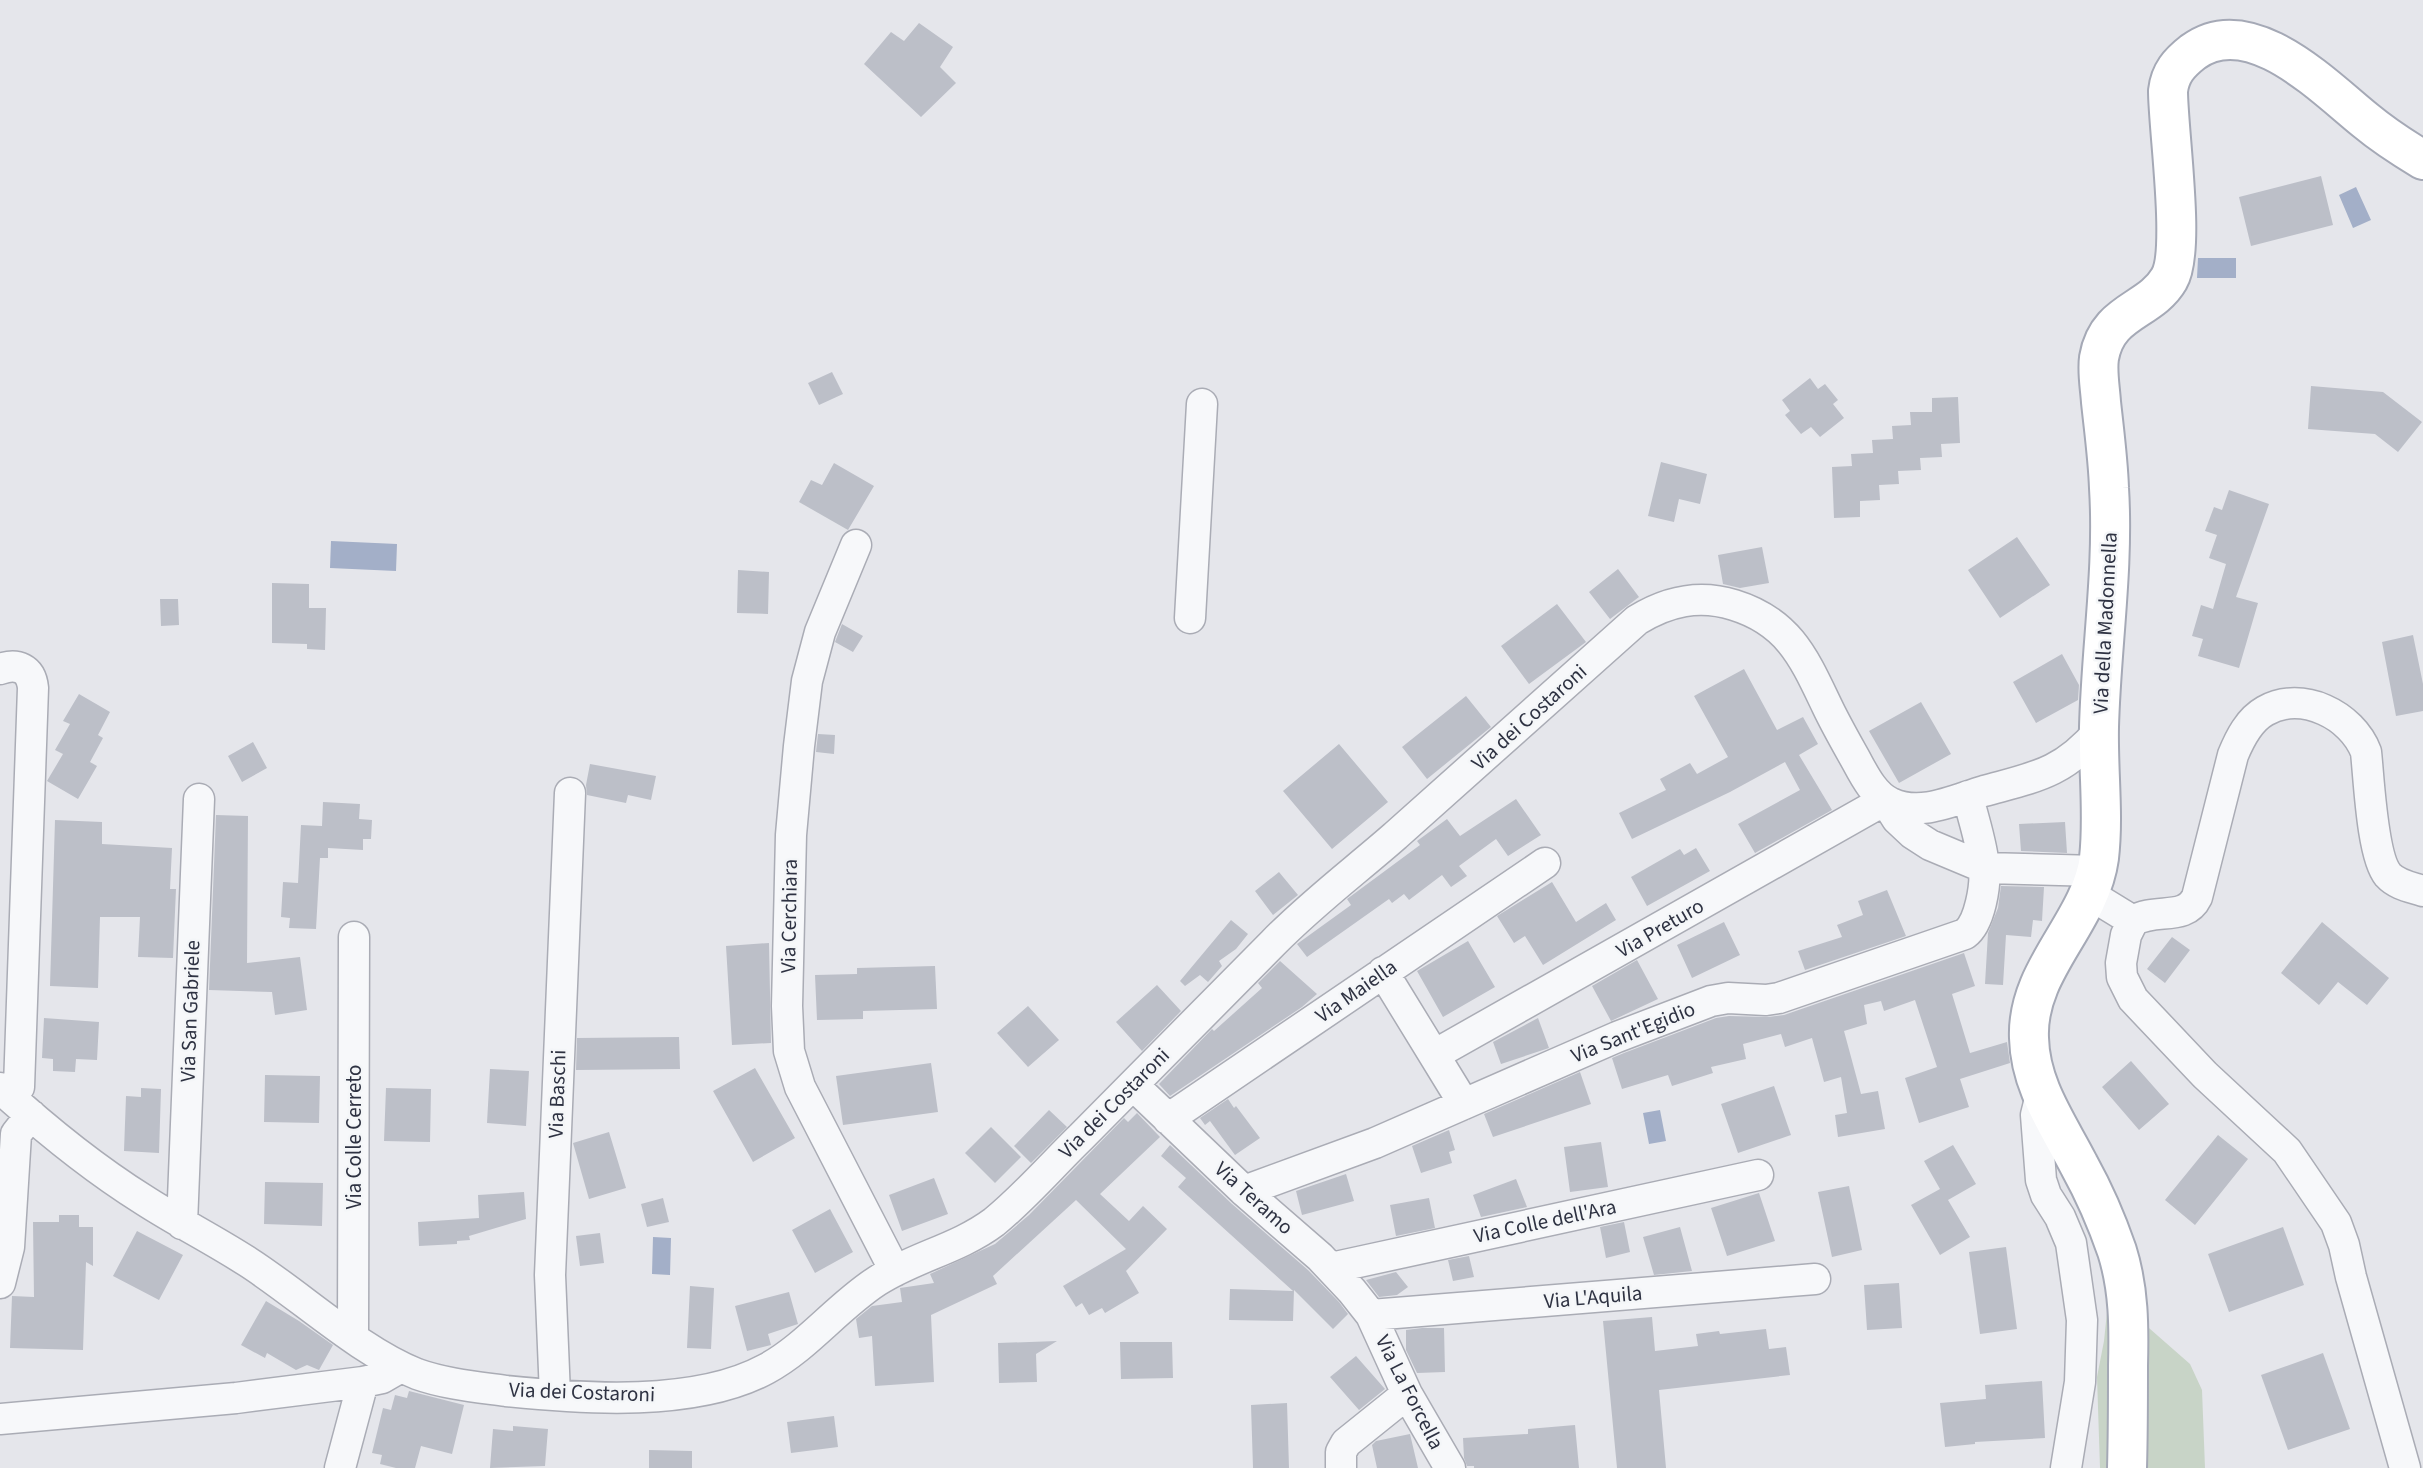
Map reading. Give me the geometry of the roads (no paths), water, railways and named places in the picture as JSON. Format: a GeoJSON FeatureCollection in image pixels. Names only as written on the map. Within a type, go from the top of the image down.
{"type":"FeatureCollection","features":[{"type":"Feature","properties":{"kind":"main road","name":"Via della Madonnella"},"geometry":{"type":"LineString","coordinates":[[2127,1468],[2128,1314],[2122,1268],[2092,1191],[2041,1095],[2029,1038],[2030,1013],[2038,986],[2073,927],[2093,882],[2100,838],[2099,731],[2108,610],[2110,531],[2099,358],[2113,327],[2159,291],[2169,279],[2173,268],[2175,210],[2169,82],[2182,60],[2198,48],[2215,41],[2233,40],[2267,49],[2319,80],[2380,132],[2423,160]]}},
{"type":"Feature","properties":{"kind":"street"},"geometry":{"type":"LineString","coordinates":[[1190,618],[1202,404]]}},
{"type":"Feature","properties":{"kind":"street","name":"Via Cerchiara"},"geometry":{"type":"LineString","coordinates":[[856,545],[820,632],[804,698],[791,835],[788,1044],[800,1087],[895,1270]]}},
{"type":"Feature","properties":{"kind":"street","name":"Via dei Costaroni"},"geometry":{"type":"LineString","coordinates":[[14,1100],[82,1157],[141,1199],[261,1270],[401,1367],[464,1385],[555,1395],[626,1397],[708,1389],[769,1367],[812,1335],[852,1299],[895,1270],[951,1248],[993,1222],[1290,926],[1637,620],[1658,608],[1680,601],[1716,601],[1751,611],[1780,629],[1793,641],[1804,658],[1863,774],[1885,800]]}},
{"type":"Feature","properties":{"kind":"street"},"geometry":{"type":"LineString","coordinates":[[0,669],[8,666],[19,667],[32,677],[14,792],[11,959],[19,1087],[14,1100],[16,1134],[9,1247],[0,1283]]}},
{"type":"Feature","properties":{"kind":"street"},"geometry":{"type":"LineString","coordinates":[[2404,1468],[2336,1223],[2287,1151],[2205,1075],[2133,999],[2122,976],[2120,962],[2126,935],[2133,921],[2148,914],[2182,912],[2193,905],[2232,755],[2240,738],[2250,723],[2263,712],[2290,703],[2310,705],[2331,713],[2361,739],[2366,752],[2381,863],[2392,879],[2423,891]]}},
{"type":"Feature","properties":{"kind":"street"},"geometry":{"type":"LineString","coordinates":[[1885,800],[1901,806],[1922,808],[2045,773],[2073,758],[2099,731]]}},
{"type":"Feature","properties":{"kind":"street","name":"Via Baschi"},"geometry":{"type":"LineString","coordinates":[[555,1395],[550,1275],[570,793]]}},
{"type":"Feature","properties":{"kind":"street"},"geometry":{"type":"LineString","coordinates":[[1968,796],[1985,869]]}},
{"type":"Feature","properties":{"kind":"street","name":"Via San Gabriele"},"geometry":{"type":"LineString","coordinates":[[182,1224],[198,799]]}},
{"type":"Feature","properties":{"kind":"street"},"geometry":{"type":"LineString","coordinates":[[1885,800],[1897,819],[1930,845],[1985,869],[2093,882],[2133,921]]}},
{"type":"Feature","properties":{"kind":"street","name":"Via Preturo"},"geometry":{"type":"LineString","coordinates":[[1434,1055],[1885,800]]}},
{"type":"Feature","properties":{"kind":"street","name":"Via Maiella"},"geometry":{"type":"LineString","coordinates":[[1168,1119],[1545,863]]}},
{"type":"Feature","properties":{"kind":"street","name":"Via Sant'Egidio"},"geometry":{"type":"LineString","coordinates":[[1244,1191],[1375,1143],[1617,1037],[1711,1001],[1723,998],[1766,1000],[1787,996],[1961,936],[1976,922],[1985,869]]}},
{"type":"Feature","properties":{"kind":"street","name":"Via Colle Cerreto"},"geometry":{"type":"LineString","coordinates":[[353,1336],[354,937]]}},
{"type":"Feature","properties":{"kind":"street"},"geometry":{"type":"LineString","coordinates":[[1383,972],[1464,1104]]}},
{"type":"Feature","properties":{"kind":"street","name":"Via Teramo"},"geometry":{"type":"LineString","coordinates":[[1133,1084],[1244,1191],[1331,1268],[1371,1315]]}},
{"type":"Feature","properties":{"kind":"street"},"geometry":{"type":"LineString","coordinates":[[2041,1095],[2036,1115],[2041,1180],[2071,1243],[2082,1320],[2080,1382],[2066,1468]]}},
{"type":"Feature","properties":{"kind":"street","name":"Via Colle dell'Ara"},"geometry":{"type":"LineString","coordinates":[[1331,1268],[1758,1175]]}},
{"type":"Feature","properties":{"kind":"street","name":"Via L'Aquila"},"geometry":{"type":"LineString","coordinates":[[1371,1315],[1815,1279]]}},
{"type":"Feature","properties":{"kind":"street","name":"Via La Forcella"},"geometry":{"type":"LineString","coordinates":[[1371,1315],[1407,1394],[1450,1468]]}},
{"type":"Feature","properties":{"kind":"street"},"geometry":{"type":"LineString","coordinates":[[0,1419],[236,1398],[363,1382],[382,1377],[401,1367]]}},
{"type":"Feature","properties":{"kind":"street"},"geometry":{"type":"LineString","coordinates":[[341,1468],[363,1382]]}},
{"type":"Feature","properties":{"kind":"street"},"geometry":{"type":"LineString","coordinates":[[1341,1468],[1340,1452],[1346,1443],[1407,1394]]}},
{"type":"Feature","properties":{"kind":"water"},"geometry":{"type":"Polygon","coordinates":[[[2356,187],[2371,220],[2353,228],[2339,195],[2356,187]]]}},
{"type":"Feature","properties":{"kind":"water"},"geometry":{"type":"Polygon","coordinates":[[[2198,258],[2236,258],[2236,278],[2197,278],[2198,258]]]}},
{"type":"Feature","properties":{"kind":"water"},"geometry":{"type":"Polygon","coordinates":[[[331,541],[397,544],[396,571],[330,568],[331,541]]]}},
{"type":"Feature","properties":{"kind":"water"},"geometry":{"type":"Polygon","coordinates":[[[1660,1110],[1666,1141],[1649,1144],[1643,1113],[1660,1110]]]}},
{"type":"Feature","properties":{"kind":"water"},"geometry":{"type":"Polygon","coordinates":[[[653,1237],[671,1238],[670,1275],[652,1274],[653,1237]]]}}]}
